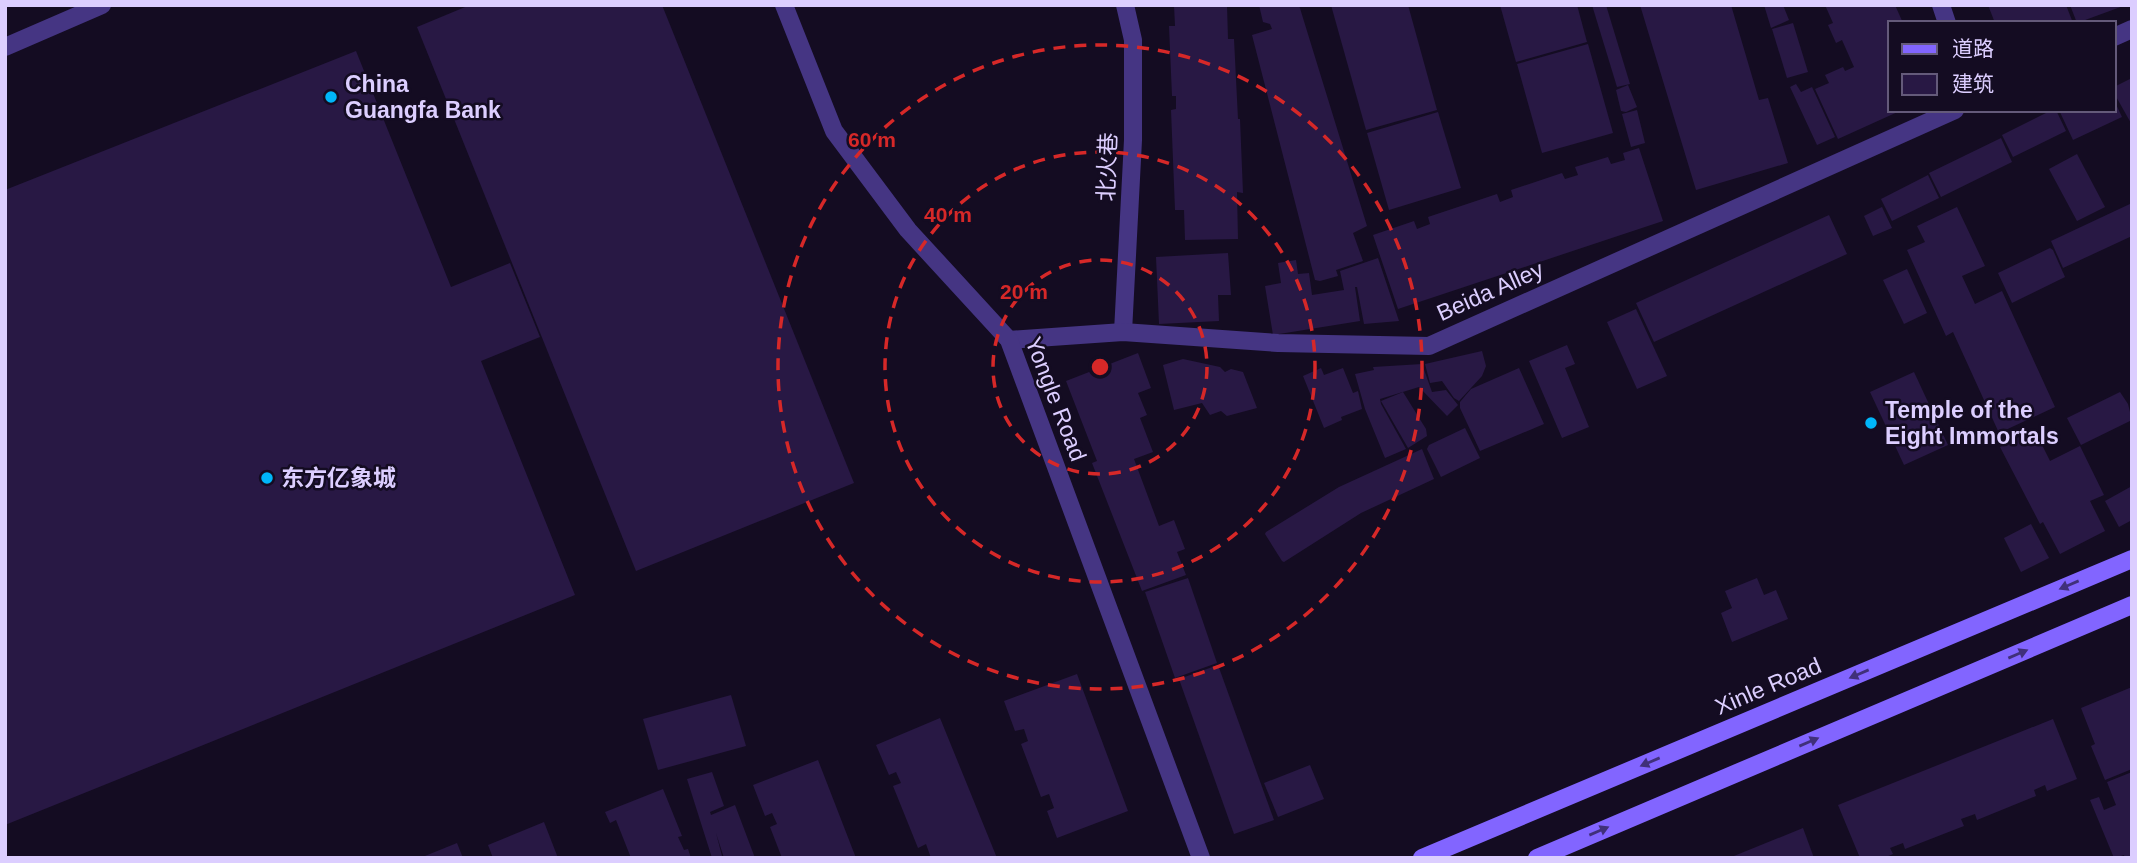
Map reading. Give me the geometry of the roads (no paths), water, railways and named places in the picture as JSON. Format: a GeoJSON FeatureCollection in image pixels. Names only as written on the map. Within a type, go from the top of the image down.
{"type":"FeatureCollection","features":[{"type":"Feature","properties":{"kind":"main road","name":"Xinle Road"},"geometry":{"type":"LineString","coordinates":[[1422,858],[2132,559]]}},
{"type":"Feature","properties":{"kind":"main road"},"geometry":{"type":"LineString","coordinates":[[1536,858],[2132,606]]}},
{"type":"Feature","properties":{"kind":"street"},"geometry":{"type":"LineString","coordinates":[[5,47],[102,5]]}},
{"type":"Feature","properties":{"kind":"street","name":"Yongle Road"},"geometry":{"type":"LineString","coordinates":[[784,5],[834,131],[908,230],[1009,340],[1201,858]]}},
{"type":"Feature","properties":{"kind":"street","name":"北火巷"},"geometry":{"type":"LineString","coordinates":[[1123,332],[1133,139],[1133,40],[1125,5]]}},
{"type":"Feature","properties":{"kind":"street"},"geometry":{"type":"LineString","coordinates":[[2116,36],[2132,29]]}},
{"type":"Feature","properties":{"kind":"street","name":"Beida Alley"},"geometry":{"type":"LineString","coordinates":[[1009,340],[1123,332],[1278,343],[1429,346],[1951,112]]}},
{"type":"Feature","properties":{"kind":"place","name":"China Guangfa Bank"},"geometry":{"type":"Point","coordinates":[331,97]}},
{"type":"Feature","properties":{"kind":"place","name":"Temple of the Eight Immortals"},"geometry":{"type":"Point","coordinates":[1871,423]}},
{"type":"Feature","properties":{"kind":"place","name":"东方亿象城"},"geometry":{"type":"Point","coordinates":[267,478]}}]}
